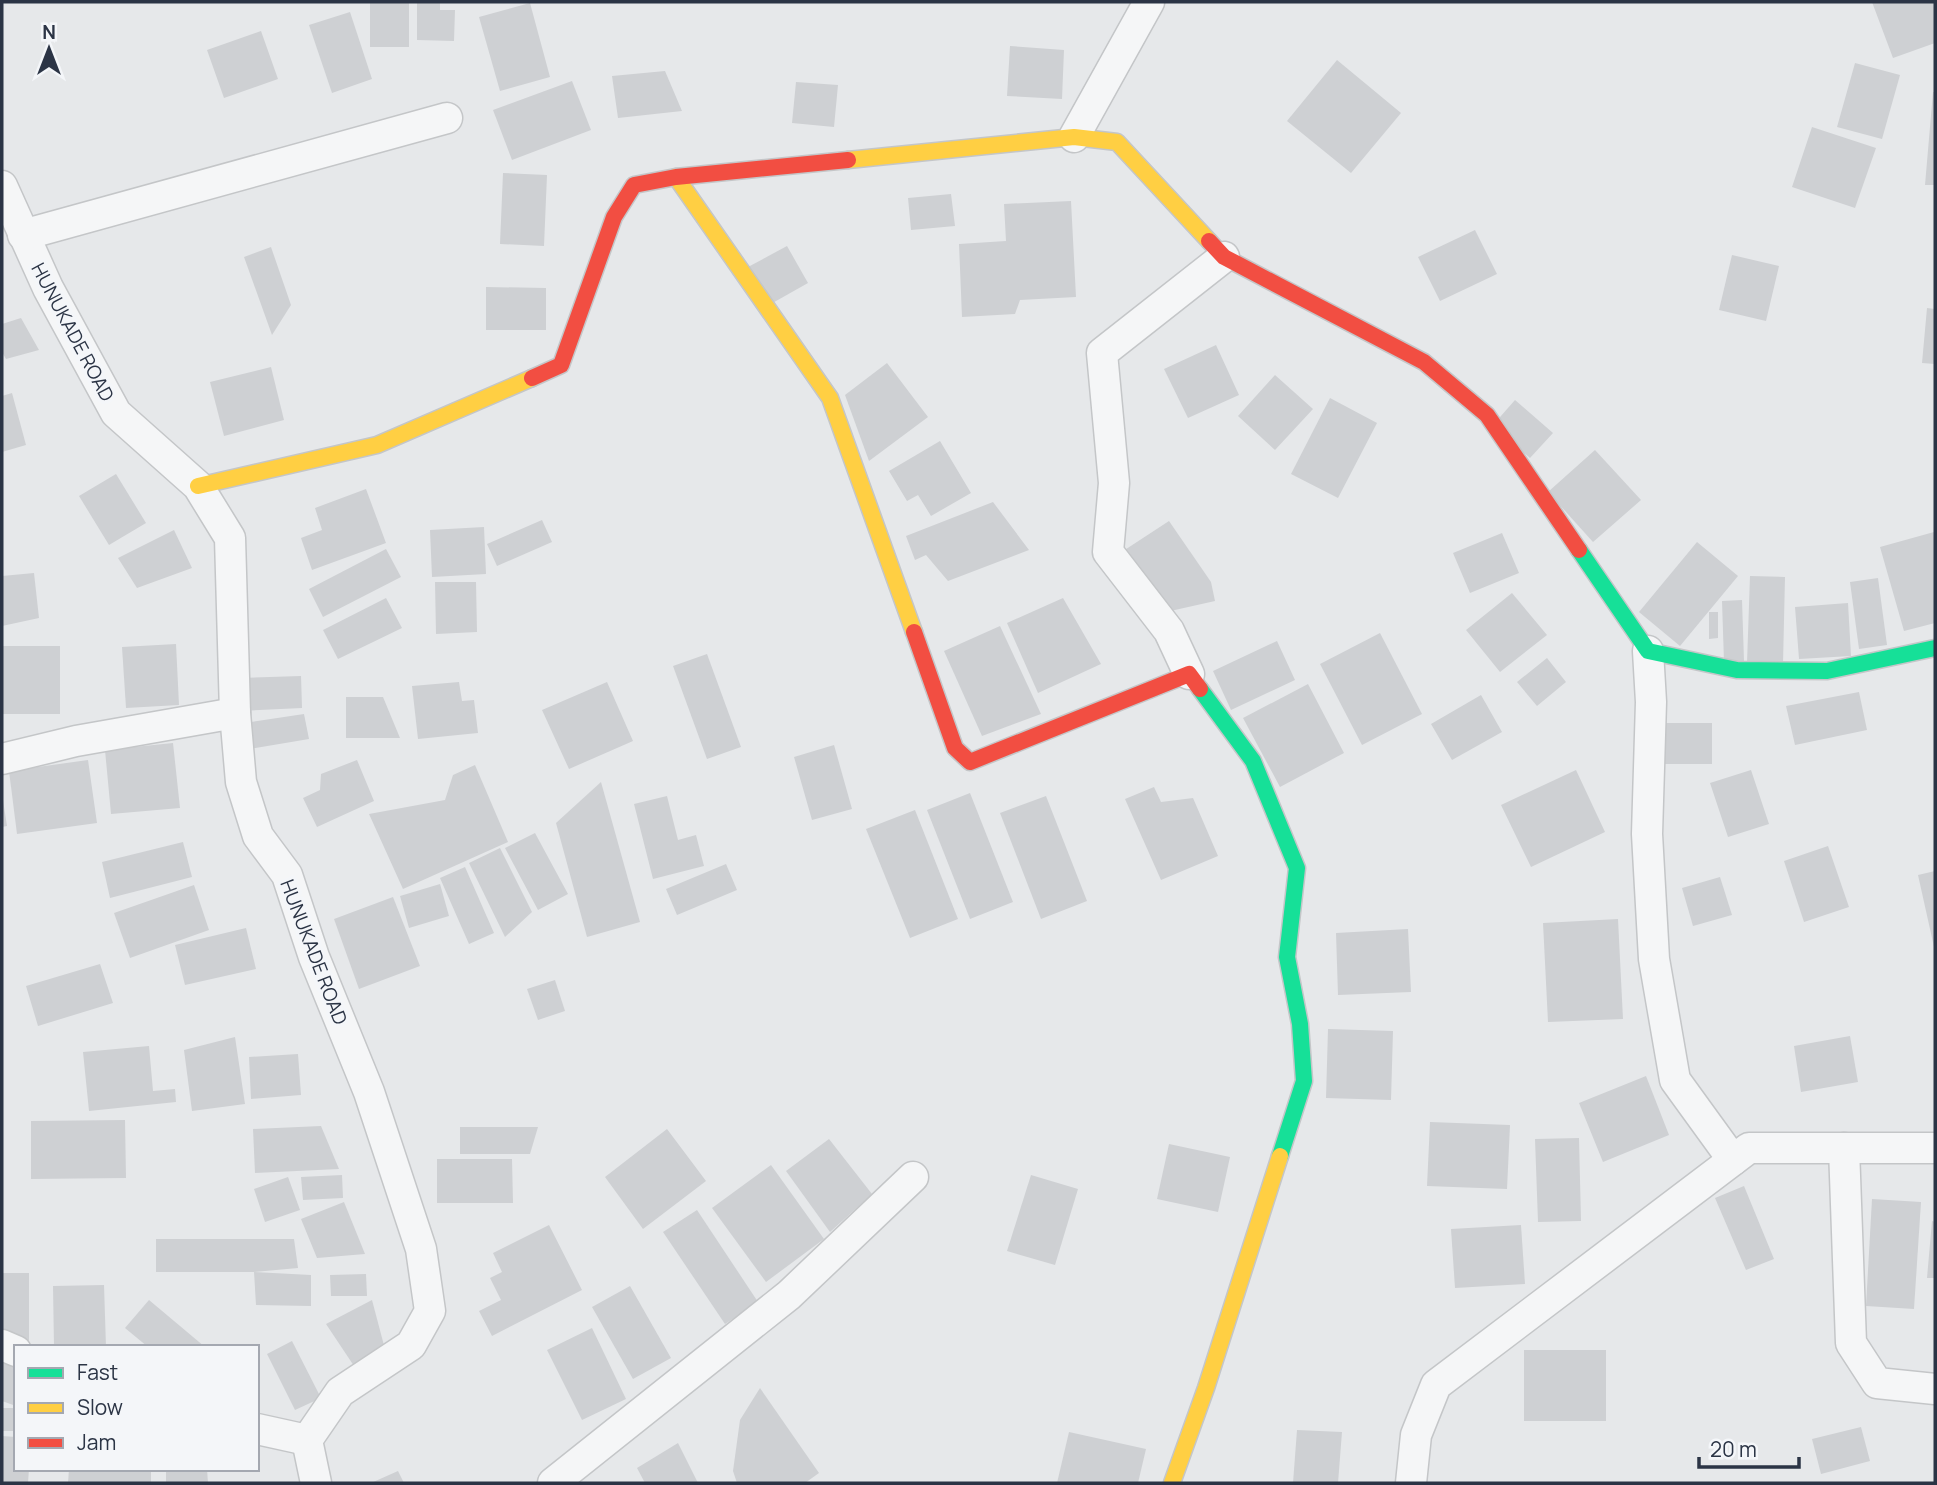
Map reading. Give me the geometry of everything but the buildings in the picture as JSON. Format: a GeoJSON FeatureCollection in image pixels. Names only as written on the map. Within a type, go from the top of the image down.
{"type":"FeatureCollection","features":[{"type":"Feature","properties":{"kind":"street"},"geometry":{"type":"LineString","coordinates":[[1074,137],[1149,2]]}},
{"type":"Feature","properties":{"kind":"street"},"geometry":{"type":"LineString","coordinates":[[23,235],[447,118]]}},
{"type":"Feature","properties":{"kind":"street"},"geometry":{"type":"LineString","coordinates":[[198,486],[377,445],[561,365],[614,217],[634,185],[676,177],[1074,137],[1117,142],[1224,257],[1424,362],[1486,415],[1648,651],[1651,702],[1647,834],[1654,959],[1675,1080],[1732,1160]]}},
{"type":"Feature","properties":{"kind":"street"},"geometry":{"type":"LineString","coordinates":[[676,177],[830,398],[955,748],[970,762],[1189,674]]}},
{"type":"Feature","properties":{"kind":"street","name":"HUNUKADE ROAD"},"geometry":{"type":"LineString","coordinates":[[2,186],[77,346],[116,413],[198,486],[230,538],[235,713],[241,782],[258,836],[286,875],[314,957],[369,1093],[421,1250],[430,1311],[411,1345],[341,1392],[307,1440]]}},
{"type":"Feature","properties":{"kind":"street"},"geometry":{"type":"LineString","coordinates":[[1172,1483],[1206,1388],[1304,1081],[1300,1024],[1287,957],[1297,868],[1253,761],[1189,674],[1170,631],[1108,551],[1114,483],[1102,353],[1224,257]]}},
{"type":"Feature","properties":{"kind":"street"},"geometry":{"type":"LineString","coordinates":[[1648,651],[1737,670],[1827,671],[1935,648]]}},
{"type":"Feature","properties":{"kind":"street"},"geometry":{"type":"LineString","coordinates":[[2,759],[76,741],[235,713]]}},
{"type":"Feature","properties":{"kind":"street"},"geometry":{"type":"LineString","coordinates":[[1411,1483],[1416,1434],[1436,1385],[1749,1147],[1935,1148]]}},
{"type":"Feature","properties":{"kind":"street"},"geometry":{"type":"LineString","coordinates":[[1844,1148],[1851,1343],[1877,1383],[1935,1389]]}},
{"type":"Feature","properties":{"kind":"street"},"geometry":{"type":"LineString","coordinates":[[554,1483],[789,1295],[914,1177]]}},
{"type":"Feature","properties":{"kind":"street"},"geometry":{"type":"LineString","coordinates":[[259,1429],[307,1440],[316,1483]]}},
{"type":"Feature","properties":{"kind":"traffic: fast"},"geometry":{"type":"LineString","coordinates":[[1579,550],[1648,651],[1737,670],[1827,671],[1935,648]]}},
{"type":"Feature","properties":{"kind":"traffic: fast"},"geometry":{"type":"LineString","coordinates":[[1200,689],[1253,761],[1297,868],[1287,957],[1300,1024],[1304,1081],[1280,1156]]}},
{"type":"Feature","properties":{"kind":"traffic: slow"},"geometry":{"type":"LineString","coordinates":[[848,160],[1074,137],[1117,142],[1209,241]]}},
{"type":"Feature","properties":{"kind":"traffic: slow"},"geometry":{"type":"LineString","coordinates":[[676,177],[830,398],[914,632]]}},
{"type":"Feature","properties":{"kind":"traffic: slow"},"geometry":{"type":"LineString","coordinates":[[198,486],[377,445],[532,378]]}},
{"type":"Feature","properties":{"kind":"traffic: slow"},"geometry":{"type":"LineString","coordinates":[[1172,1483],[1206,1388],[1280,1156]]}},
{"type":"Feature","properties":{"kind":"traffic: jam"},"geometry":{"type":"LineString","coordinates":[[532,378],[561,365],[614,217],[634,185],[676,177],[848,160]]}},
{"type":"Feature","properties":{"kind":"traffic: jam"},"geometry":{"type":"LineString","coordinates":[[1209,241],[1224,257],[1424,362],[1487,415],[1579,550]]}},
{"type":"Feature","properties":{"kind":"traffic: jam"},"geometry":{"type":"LineString","coordinates":[[914,632],[955,748],[970,762],[1189,674],[1200,689]]}}]}
